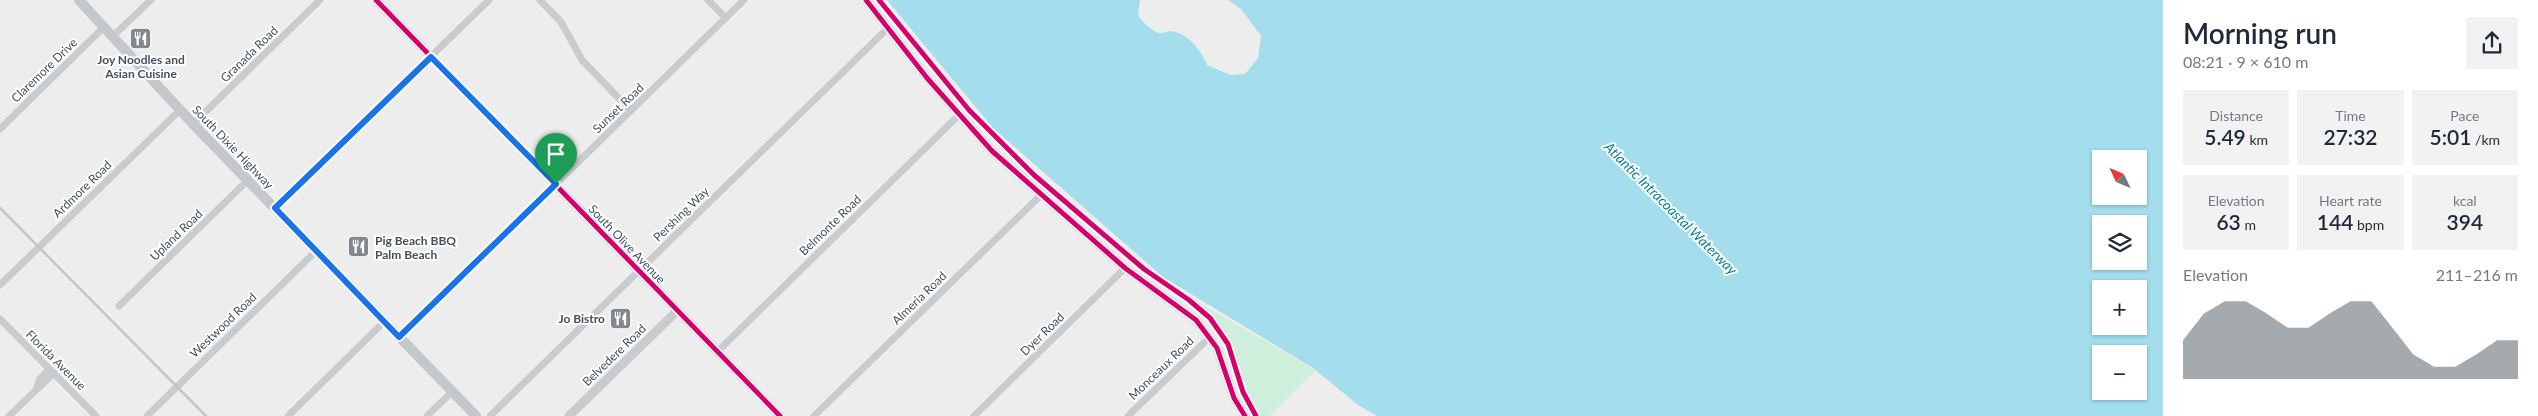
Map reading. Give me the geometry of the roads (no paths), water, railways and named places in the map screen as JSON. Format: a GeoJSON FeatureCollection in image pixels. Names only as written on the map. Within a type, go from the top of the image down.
{"type":"FeatureCollection","features":[{"type":"Feature","properties":{"kind":"main road","name":"South Dixie Highway"},"geometry":{"type":"LineString","coordinates":[[78,0],[114,36],[193,124],[476,416]]}},
{"type":"Feature","properties":{"kind":"street"},"geometry":{"type":"LineString","coordinates":[[114,36],[151,0]]}},
{"type":"Feature","properties":{"kind":"street","name":"Granada Road"},"geometry":{"type":"LineString","coordinates":[[193,124],[320,0]]}},
{"type":"Feature","properties":{"kind":"street","name":"South Olive Avenue"},"geometry":{"type":"LineString","coordinates":[[376,0],[780,416]]}},
{"type":"Feature","properties":{"kind":"street"},"geometry":{"type":"LineString","coordinates":[[275,208],[489,0]]}},
{"type":"Feature","properties":{"kind":"street"},"geometry":{"type":"LineString","coordinates":[[540,0],[561,22],[582,60],[631,110]]}},
{"type":"Feature","properties":{"kind":"street"},"geometry":{"type":"LineString","coordinates":[[708,0],[726,18]]}},
{"type":"Feature","properties":{"kind":"street","name":"Sunset Road"},"geometry":{"type":"LineString","coordinates":[[399,337],[744,0]]}},
{"type":"Feature","properties":{"kind":"street"},"geometry":{"type":"LineString","coordinates":[[866,0],[959,115],[992,151],[1040,196],[1125,268],[1184,310],[1210,337],[1220,355],[1234,398],[1245,416]]}},
{"type":"Feature","properties":{"kind":"street","name":"Claremore Drive"},"geometry":{"type":"LineString","coordinates":[[0,129],[104,27]]}},
{"type":"Feature","properties":{"kind":"street","name":"Pershing Way"},"geometry":{"type":"LineString","coordinates":[[490,416],[888,28]]}},
{"type":"Feature","properties":{"kind":"street","name":"Ardmore Road"},"geometry":{"type":"LineString","coordinates":[[0,284],[180,110]]}},
{"type":"Feature","properties":{"kind":"street","name":"Belmonte Road"},"geometry":{"type":"LineString","coordinates":[[717,352],[959,115]]}},
{"type":"Feature","properties":{"kind":"street","name":"Upland Road"},"geometry":{"type":"LineString","coordinates":[[119,306],[248,180]]}},
{"type":"Feature","properties":{"kind":"street","name":"Almeria Road"},"geometry":{"type":"LineString","coordinates":[[814,416],[1040,196]]}},
{"type":"Feature","properties":{"kind":"street","name":"Westwood Road"},"geometry":{"type":"LineString","coordinates":[[147,416],[316,251]]}},
{"type":"Feature","properties":{"kind":"street","name":"Dyer Road"},"geometry":{"type":"LineString","coordinates":[[974,416],[1125,268]]}},
{"type":"Feature","properties":{"kind":"street","name":"Belvedere Road"},"geometry":{"type":"LineString","coordinates":[[569,416],[677,311]]}},
{"type":"Feature","properties":{"kind":"street","name":"Florida Avenue"},"geometry":{"type":"LineString","coordinates":[[0,319],[96,416]]}},
{"type":"Feature","properties":{"kind":"street"},"geometry":{"type":"LineString","coordinates":[[288,416],[384,322]]}},
{"type":"Feature","properties":{"kind":"street","name":"Monceaux Road"},"geometry":{"type":"LineString","coordinates":[[1128,416],[1210,337]]}},
{"type":"Feature","properties":{"kind":"street"},"geometry":{"type":"LineString","coordinates":[[9,416],[37,389],[39,380],[51,371]]}},
{"type":"Feature","properties":{"kind":"street"},"geometry":{"type":"LineString","coordinates":[[428,416],[453,391]]}},
{"type":"Feature","properties":{"kind":"water","name":"Atlantic Intracoastal Waterway"},"geometry":{"type":"Polygon","coordinates":[[[887,0],[1140,0],[1138,15],[1150,28],[1159,33],[1171,31],[1183,35],[1197,48],[1207,65],[1231,75],[1245,74],[1258,58],[1261,36],[1241,9],[1228,0],[2163,0],[2163,416],[1377,416],[1358,405],[1313,368],[1163,277],[993,128],[887,0]]]}},
{"type":"Feature","properties":{"kind":"railway"},"geometry":{"type":"LineString","coordinates":[[0,208],[206,416]]}},
{"type":"Feature","properties":{"kind":"place","name":"Joy Noodles and Asian Cuisine"},"geometry":{"type":"Point","coordinates":[141,38]}},
{"type":"Feature","properties":{"kind":"place","name":"Pig Beach BBQ Palm Beach"},"geometry":{"type":"Point","coordinates":[359,247]}},
{"type":"Feature","properties":{"kind":"place","name":"Jo Bistro"},"geometry":{"type":"Point","coordinates":[621,318]}}]}
